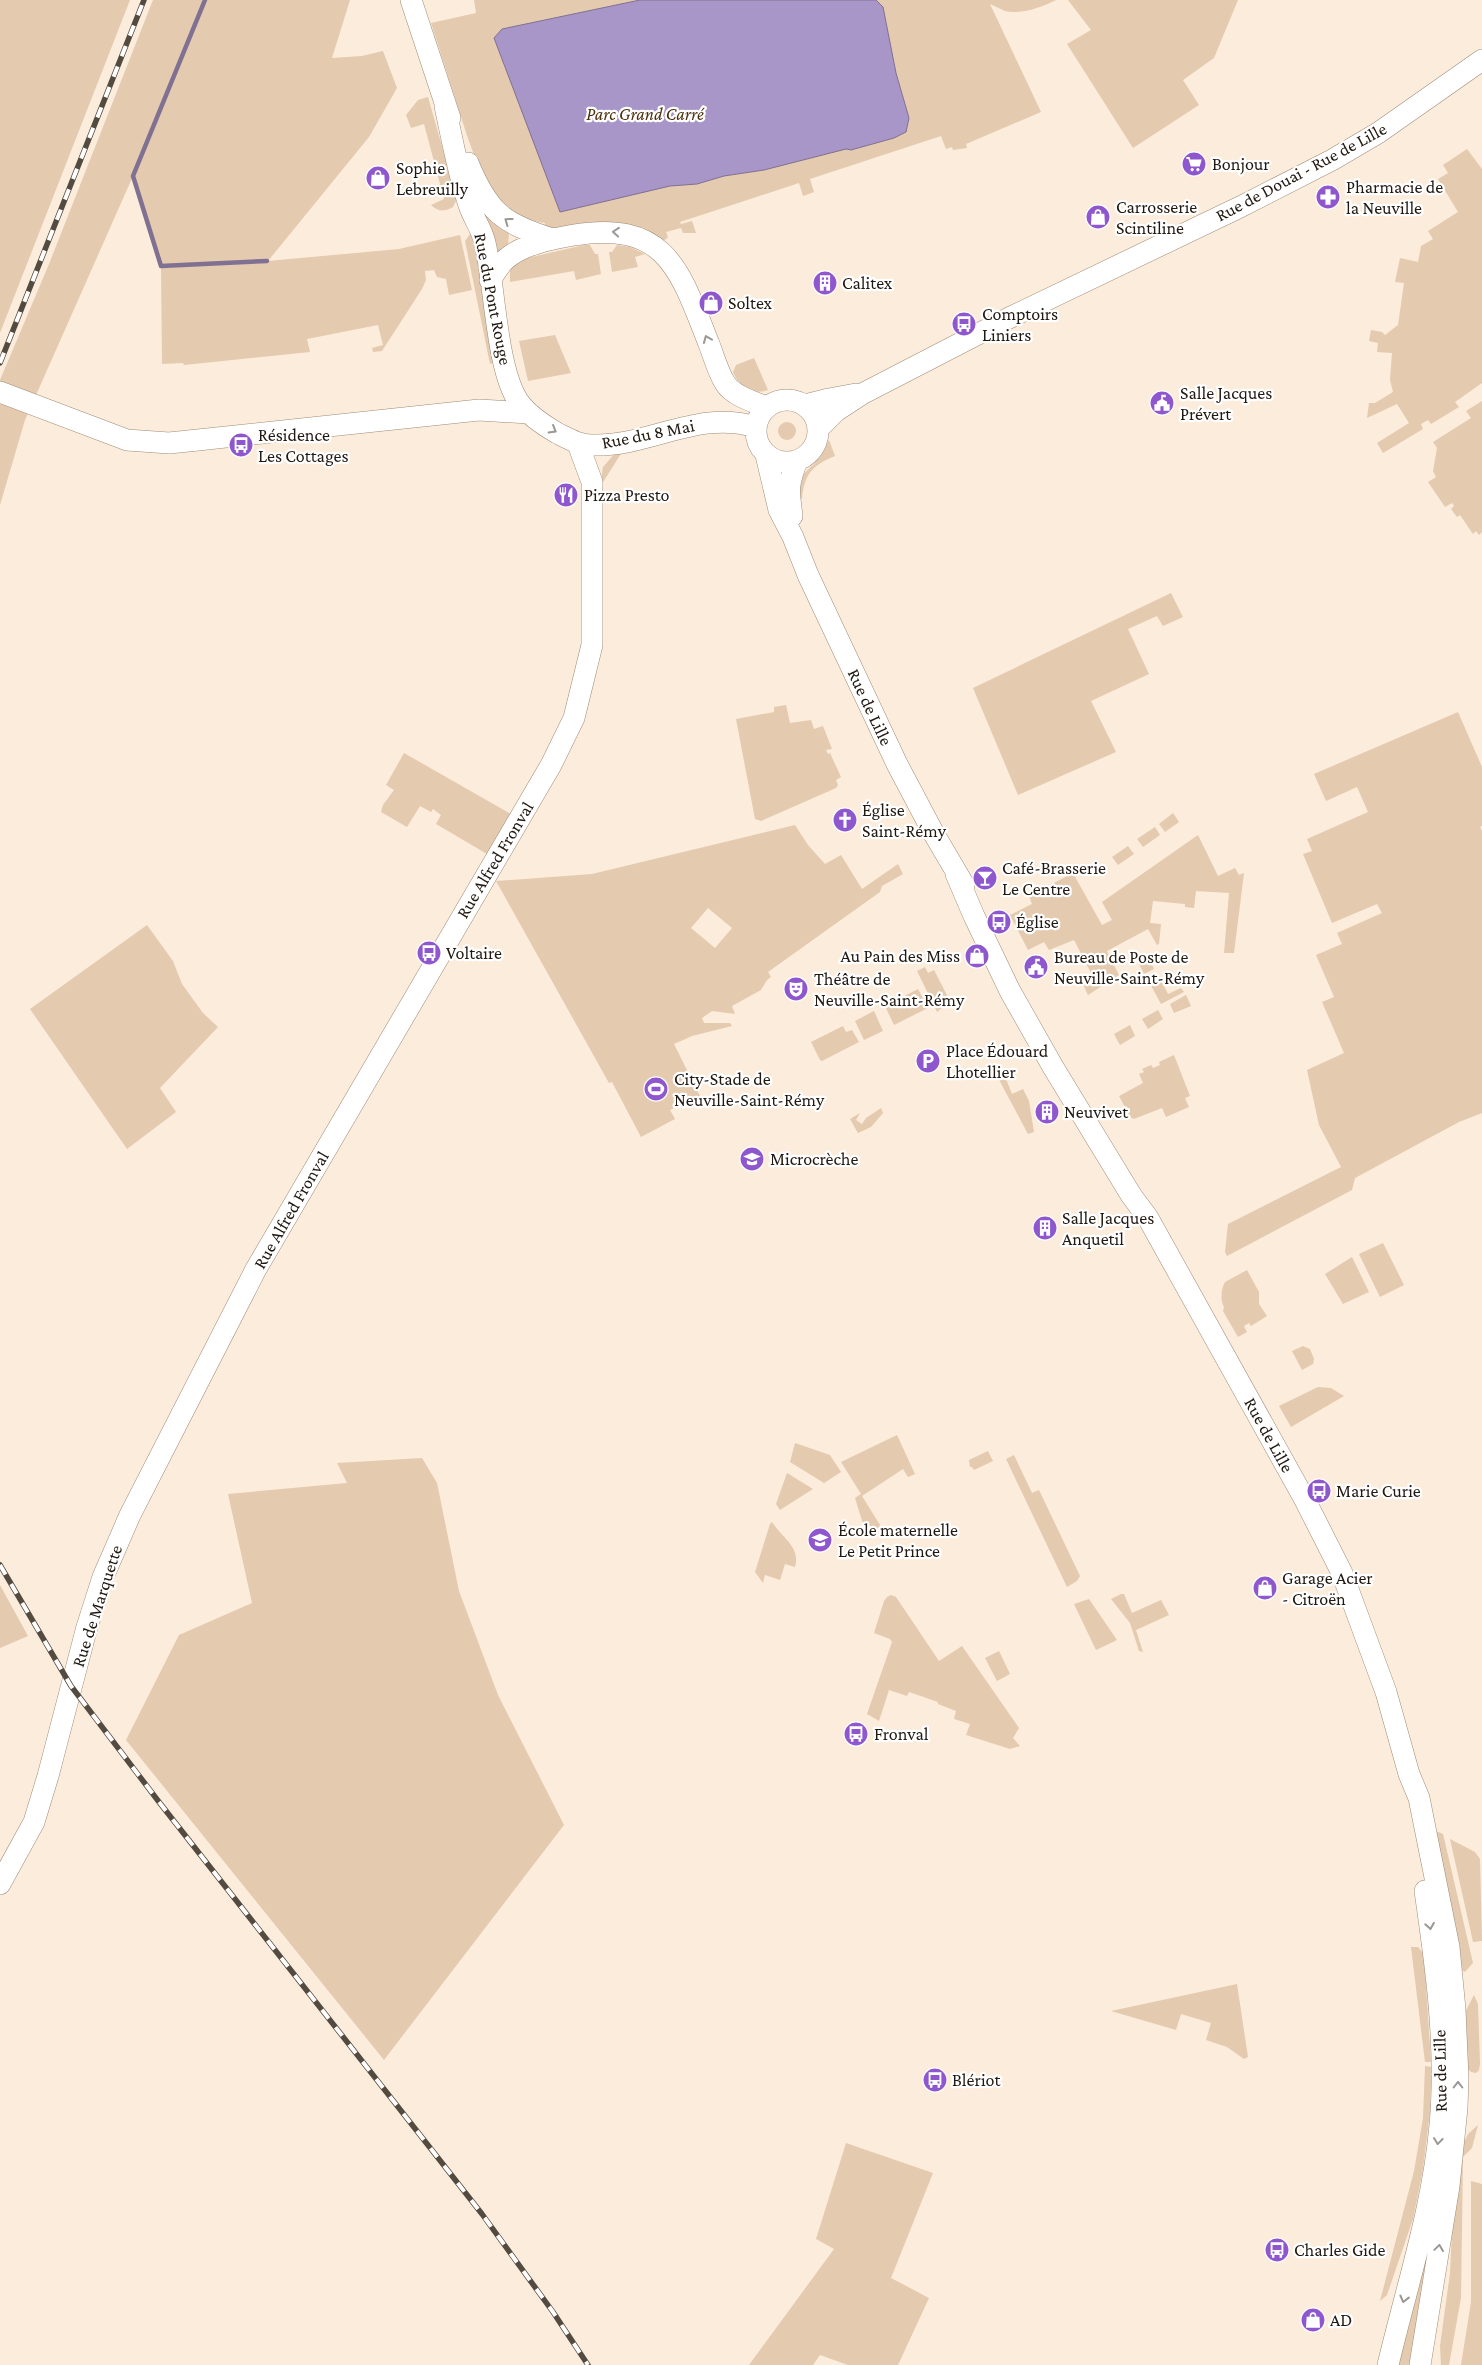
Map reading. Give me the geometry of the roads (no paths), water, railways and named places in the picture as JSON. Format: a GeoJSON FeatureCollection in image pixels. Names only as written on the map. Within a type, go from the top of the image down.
{"type":"FeatureCollection","features":[{"type":"Feature","properties":{"kind":"main road","name":"Rue du Pont Rouge"},"geometry":{"type":"LineString","coordinates":[[411,0],[445,106],[478,188],[499,214],[522,230],[553,239]]}},
{"type":"Feature","properties":{"kind":"main road","name":"Rue de Douai - Rue de Lille"},"geometry":{"type":"LineString","coordinates":[[819,428],[836,411],[862,394],[994,326],[1332,160],[1378,133],[1474,66]]}},
{"type":"Feature","properties":{"kind":"main road","name":"Rue du Pont Rouge"},"geometry":{"type":"LineString","coordinates":[[445,106],[458,170],[469,208],[486,244],[490,280],[508,378]]}},
{"type":"Feature","properties":{"kind":"main road"},"geometry":{"type":"LineString","coordinates":[[490,280],[506,259],[517,252],[553,239],[600,231],[625,233],[645,240],[661,250],[682,281],[725,384],[722,402],[709,421]]}},
{"type":"Feature","properties":{"kind":"main road"},"geometry":{"type":"LineString","coordinates":[[479,410],[496,394],[508,378]]}},
{"type":"Feature","properties":{"kind":"main road","name":"Rue du 8 Mai"},"geometry":{"type":"LineString","coordinates":[[508,378],[521,405],[529,413],[549,428],[578,444],[610,444],[709,421],[738,422],[756,427]]}},
{"type":"Feature","properties":{"kind":"main road"},"geometry":{"type":"LineString","coordinates":[[725,384],[745,398],[767,407]]}},
{"type":"Feature","properties":{"kind":"main road"},"geometry":{"type":"LineString","coordinates":[[0,392],[107,433],[143,442],[198,440],[479,410],[529,413]]}},
{"type":"Feature","properties":{"kind":"main road","name":"Rue de Douai - Rue de Lille"},"geometry":{"type":"LineString","coordinates":[[805,406],[829,398],[862,394]]}},
{"type":"Feature","properties":{"kind":"main road"},"geometry":{"type":"LineString","coordinates":[[786,400],[805,406],[814,415],[819,428],[816,445],[811,452],[797,461],[782,462],[766,455],[758,442],[756,427],[758,420],[767,407],[786,400]]}},
{"type":"Feature","properties":{"kind":"main road","name":"Rue Alfred Fronval"},"geometry":{"type":"LineString","coordinates":[[578,444],[592,482]]}},
{"type":"Feature","properties":{"kind":"main road","name":"Rue Alfred Fronval"},"geometry":{"type":"LineString","coordinates":[[220,1338],[285,1218],[551,765],[568,730],[585,680],[592,644],[592,482],[598,463],[610,444]]}},
{"type":"Feature","properties":{"kind":"main road","name":"Rue de Lille"},"geometry":{"type":"LineString","coordinates":[[766,455],[779,510],[793,537],[808,575],[897,764],[956,874],[1002,974],[1036,1037],[1131,1195],[1148,1218],[1305,1500],[1342,1573],[1386,1692],[1409,1774],[1419,1798],[1448,1942],[1455,2009],[1458,2078],[1457,2108],[1449,2186],[1420,2365]]}},
{"type":"Feature","properties":{"kind":"main road","name":"Rue de Lille"},"geometry":{"type":"LineString","coordinates":[[793,537],[792,514],[788,494],[790,480],[797,461]]}},
{"type":"Feature","properties":{"kind":"main road","name":"Rue de Marquette"},"geometry":{"type":"LineString","coordinates":[[0,1884],[21,1849],[37,1813],[87,1627],[108,1564],[130,1515],[220,1338]]}},
{"type":"Feature","properties":{"kind":"main road","name":"Rue de Lille"},"geometry":{"type":"LineString","coordinates":[[1388,2365],[1426,2212],[1438,2142],[1441,2106],[1440,2040],[1434,1956],[1410,1798],[1409,1774]]}},
{"type":"Feature","properties":{"kind":"waterway"},"geometry":{"type":"LineString","coordinates":[[205,0],[133,176],[161,266],[267,261]]}},
{"type":"Feature","properties":{"kind":"railway"},"geometry":{"type":"LineString","coordinates":[[0,363],[144,0]]}},
{"type":"Feature","properties":{"kind":"railway"},"geometry":{"type":"LineString","coordinates":[[0,1565],[71,1686],[159,1802],[482,2214],[553,2312],[588,2365]]}},
{"type":"Feature","properties":{"kind":"place","name":"Bonjour"},"geometry":{"type":"Point","coordinates":[1194,164]}},
{"type":"Feature","properties":{"kind":"place","name":"Sophie Lebreuilly"},"geometry":{"type":"Point","coordinates":[378,178]}},
{"type":"Feature","properties":{"kind":"place","name":"Pharmacie de la Neuville"},"geometry":{"type":"Point","coordinates":[1328,197]}},
{"type":"Feature","properties":{"kind":"place","name":"Carrosserie Scintiline"},"geometry":{"type":"Point","coordinates":[1098,217]}},
{"type":"Feature","properties":{"kind":"place","name":"Calitex"},"geometry":{"type":"Point","coordinates":[825,283]}},
{"type":"Feature","properties":{"kind":"place","name":"Soltex"},"geometry":{"type":"Point","coordinates":[711,303]}},
{"type":"Feature","properties":{"kind":"place","name":"Comptoirs Liniers"},"geometry":{"type":"Point","coordinates":[964,324]}},
{"type":"Feature","properties":{"kind":"place","name":"Salle Jacques Prévert"},"geometry":{"type":"Point","coordinates":[1162,403]}},
{"type":"Feature","properties":{"kind":"place","name":"Résidence Les Cottages"},"geometry":{"type":"Point","coordinates":[241,445]}},
{"type":"Feature","properties":{"kind":"place","name":"Pizza Presto"},"geometry":{"type":"Point","coordinates":[566,495]}},
{"type":"Feature","properties":{"kind":"place","name":"Église Saint-Rémy"},"geometry":{"type":"Point","coordinates":[845,820]}},
{"type":"Feature","properties":{"kind":"place","name":"Café-Brasserie Le Centre"},"geometry":{"type":"Point","coordinates":[985,878]}},
{"type":"Feature","properties":{"kind":"place","name":"Église"},"geometry":{"type":"Point","coordinates":[999,922]}},
{"type":"Feature","properties":{"kind":"place","name":"Voltaire"},"geometry":{"type":"Point","coordinates":[429,953]}},
{"type":"Feature","properties":{"kind":"place","name":"Au Pain des Miss"},"geometry":{"type":"Point","coordinates":[977,956]}},
{"type":"Feature","properties":{"kind":"place","name":"Bureau de Poste de Neuville-Saint-Rémy"},"geometry":{"type":"Point","coordinates":[1036,967]}},
{"type":"Feature","properties":{"kind":"place","name":"Théâtre de Neuville-Saint-Rémy"},"geometry":{"type":"Point","coordinates":[796,989]}},
{"type":"Feature","properties":{"kind":"place","name":"Place Édouard Lhotellier"},"geometry":{"type":"Point","coordinates":[928,1061]}},
{"type":"Feature","properties":{"kind":"place","name":"City-Stade de Neuville-Saint-Rémy"},"geometry":{"type":"Point","coordinates":[656,1089]}},
{"type":"Feature","properties":{"kind":"place","name":"Neuvivet"},"geometry":{"type":"Point","coordinates":[1047,1112]}},
{"type":"Feature","properties":{"kind":"place","name":"Microcrèche"},"geometry":{"type":"Point","coordinates":[752,1159]}},
{"type":"Feature","properties":{"kind":"place","name":"Salle Jacques Anquetil"},"geometry":{"type":"Point","coordinates":[1045,1228]}},
{"type":"Feature","properties":{"kind":"place","name":"Marie Curie"},"geometry":{"type":"Point","coordinates":[1319,1491]}},
{"type":"Feature","properties":{"kind":"place","name":"École maternelle Le Petit Prince"},"geometry":{"type":"Point","coordinates":[820,1540]}},
{"type":"Feature","properties":{"kind":"place","name":"Garage Acier - Citroën"},"geometry":{"type":"Point","coordinates":[1265,1588]}},
{"type":"Feature","properties":{"kind":"place","name":"Fronval"},"geometry":{"type":"Point","coordinates":[856,1734]}},
{"type":"Feature","properties":{"kind":"place","name":"Blériot"},"geometry":{"type":"Point","coordinates":[935,2080]}},
{"type":"Feature","properties":{"kind":"place","name":"Charles Gide"},"geometry":{"type":"Point","coordinates":[1277,2250]}},
{"type":"Feature","properties":{"kind":"place","name":"AD"},"geometry":{"type":"Point","coordinates":[1313,2320]}},
{"type":"Feature","properties":{"kind":"park label","name":"Parc Grand Carré"},"geometry":{"type":"Point","coordinates":[645,114]}}]}
